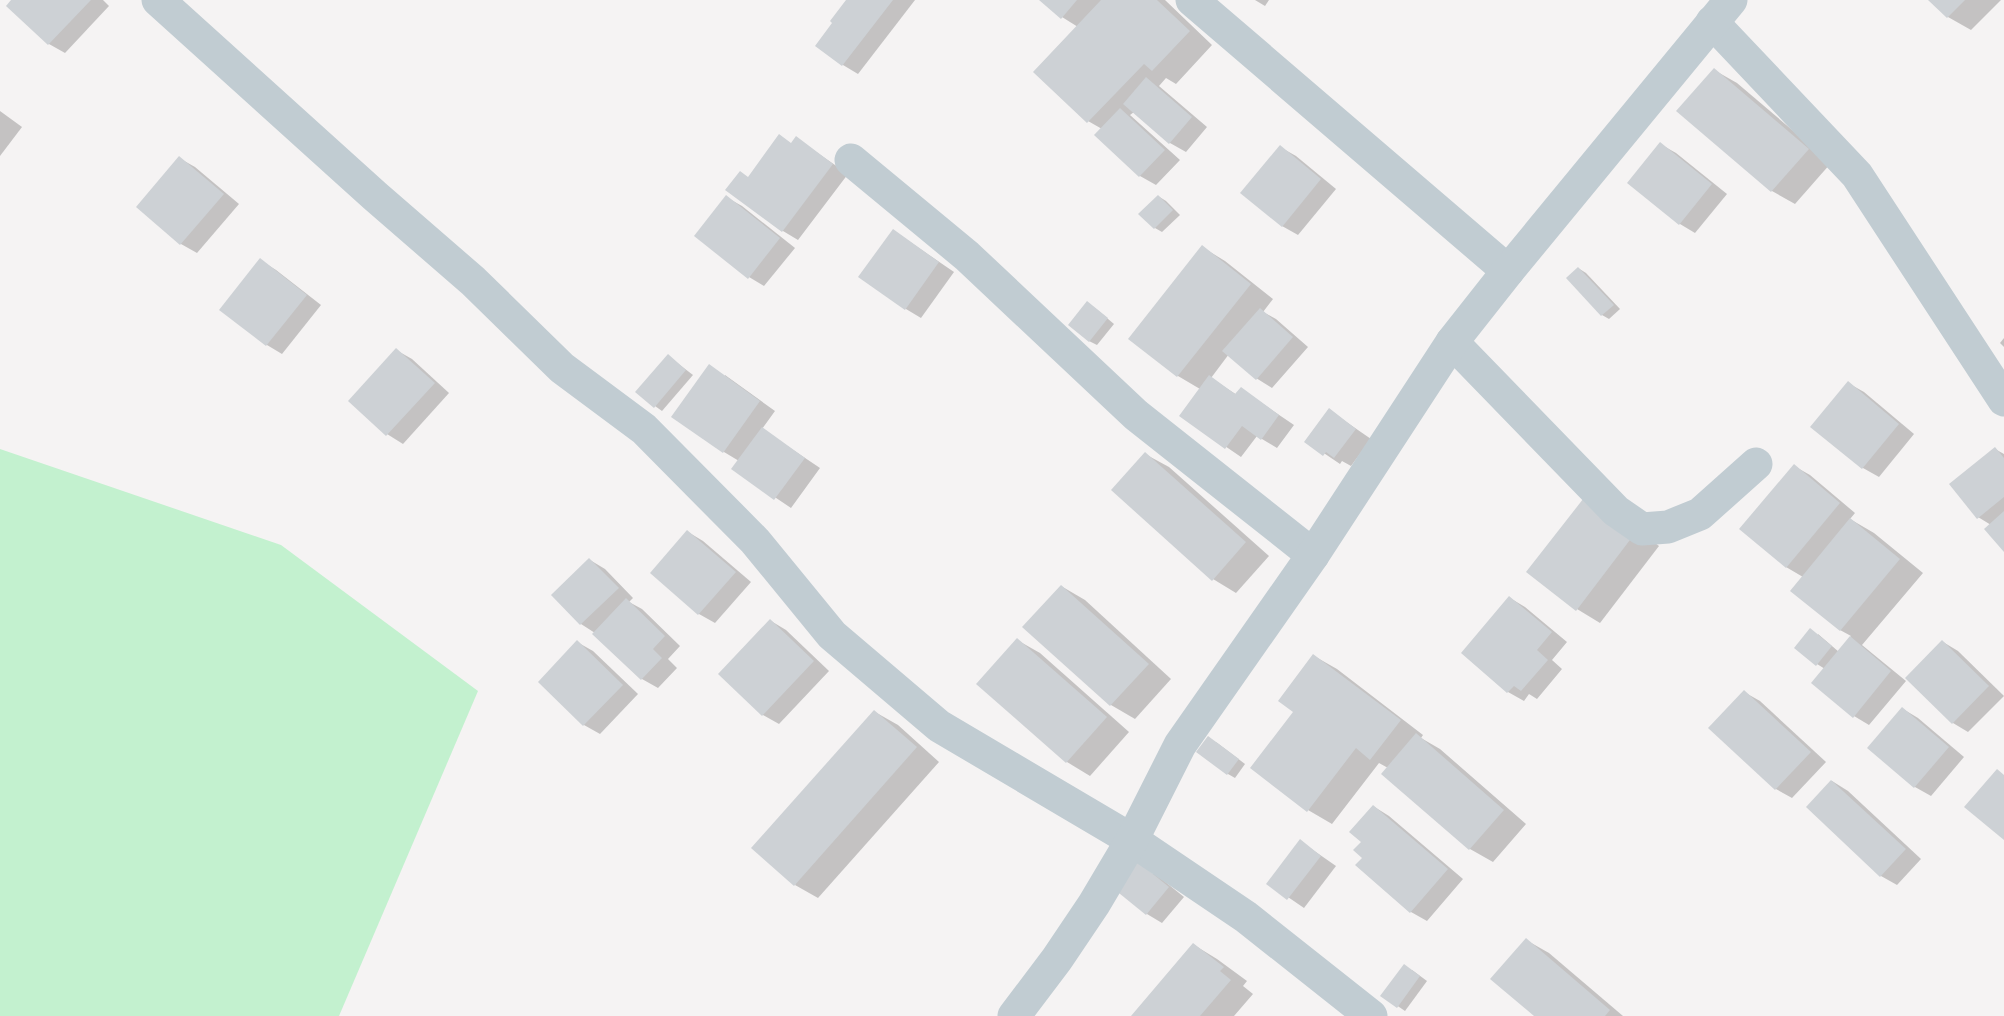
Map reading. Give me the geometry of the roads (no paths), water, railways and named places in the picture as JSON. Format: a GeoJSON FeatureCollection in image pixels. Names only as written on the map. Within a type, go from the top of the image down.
{"type":"FeatureCollection","features":[{"type":"Feature","properties":{"kind":"street"},"geometry":{"type":"LineString","coordinates":[[158,0],[472,281],[562,368],[644,429],[755,541],[832,635],[939,726],[1132,840],[1246,917],[1371,1016]]}},
{"type":"Feature","properties":{"kind":"street"},"geometry":{"type":"LineString","coordinates":[[1192,0],[1508,271]]}},
{"type":"Feature","properties":{"kind":"street"},"geometry":{"type":"LineString","coordinates":[[1014,1016],[1057,959],[1094,904],[1132,840],[1180,745],[1313,555],[1452,342],[1721,11],[1857,175],[2004,400]]}},
{"type":"Feature","properties":{"kind":"street"},"geometry":{"type":"LineString","coordinates":[[851,159],[967,256],[1136,415],[1313,555]]}},
{"type":"Feature","properties":{"kind":"street"},"geometry":{"type":"LineString","coordinates":[[1452,342],[1616,511],[1642,529],[1668,527],[1700,514],[1756,464]]}}]}
